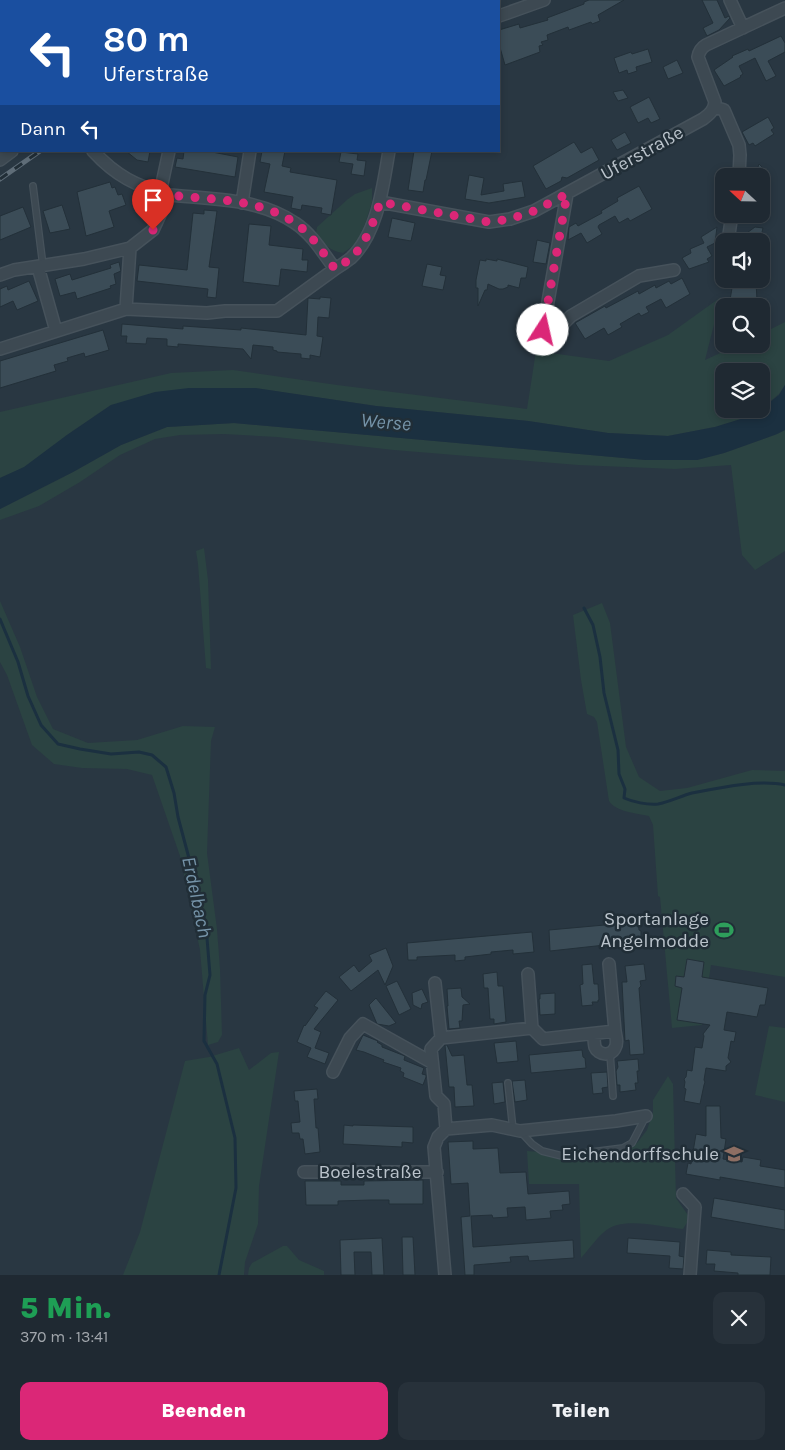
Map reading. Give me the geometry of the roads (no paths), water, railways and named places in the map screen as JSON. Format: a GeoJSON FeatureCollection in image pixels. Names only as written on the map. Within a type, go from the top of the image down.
{"type":"FeatureCollection","features":[{"type":"Feature","properties":{"kind":"street"},"geometry":{"type":"LineString","coordinates":[[500,16],[544,0]]}},
{"type":"Feature","properties":{"kind":"street"},"geometry":{"type":"LineString","coordinates":[[730,0],[742,28]]}},
{"type":"Feature","properties":{"kind":"street"},"geometry":{"type":"LineString","coordinates":[[739,168],[739,145],[724,110],[714,107],[715,102],[698,57],[699,52],[706,45],[785,8]]}},
{"type":"Feature","properties":{"kind":"street","name":"Uferstraße"},"geometry":{"type":"LineString","coordinates":[[380,202],[489,222],[510,219],[534,211],[567,194],[703,119],[711,113],[714,107]]}},
{"type":"Feature","properties":{"kind":"street"},"geometry":{"type":"LineString","coordinates":[[0,160],[11,152]]}},
{"type":"Feature","properties":{"kind":"street"},"geometry":{"type":"LineString","coordinates":[[94,152],[104,164],[129,181],[164,194],[242,203],[266,208],[281,214],[296,223],[316,243],[335,269]]}},
{"type":"Feature","properties":{"kind":"street"},"geometry":{"type":"LineString","coordinates":[[0,274],[130,248],[153,230],[164,194],[169,152]]}},
{"type":"Feature","properties":{"kind":"street"},"geometry":{"type":"LineString","coordinates":[[242,203],[250,152]]}},
{"type":"Feature","properties":{"kind":"street"},"geometry":{"type":"LineString","coordinates":[[0,349],[126,309],[207,313],[277,311],[356,252],[368,234],[376,216],[389,152]]}},
{"type":"Feature","properties":{"kind":"street"},"geometry":{"type":"LineString","coordinates":[[567,194],[543,330],[557,337],[564,323],[571,316],[639,276],[674,270]]}},
{"type":"Feature","properties":{"kind":"street"},"geometry":{"type":"LineString","coordinates":[[126,309],[130,248]]}},
{"type":"Feature","properties":{"kind":"street"},"geometry":{"type":"LineString","coordinates":[[41,267],[56,331]]}},
{"type":"Feature","properties":{"kind":"street"},"geometry":{"type":"LineString","coordinates":[[594,1034],[594,1044],[597,1051],[603,1054],[610,1054],[615,1049],[609,964]]}},
{"type":"Feature","properties":{"kind":"street"},"geometry":{"type":"LineString","coordinates":[[528,974],[532,1028],[544,1038],[615,1032]]}},
{"type":"Feature","properties":{"kind":"street"},"geometry":{"type":"LineString","coordinates":[[435,983],[441,1038]]}},
{"type":"Feature","properties":{"kind":"street"},"geometry":{"type":"LineString","coordinates":[[333,1072],[350,1038],[363,1024],[432,1062]]}},
{"type":"Feature","properties":{"kind":"street"},"geometry":{"type":"LineString","coordinates":[[446,1130],[444,1104],[436,1096],[431,1048],[441,1038],[532,1028]]}},
{"type":"Feature","properties":{"kind":"street"},"geometry":{"type":"LineString","coordinates":[[445,1275],[434,1147],[438,1137],[446,1130],[492,1126],[516,1130],[616,1121],[646,1116]]}},
{"type":"Feature","properties":{"kind":"street","name":"Boelestraße"},"geometry":{"type":"LineString","coordinates":[[304,1172],[437,1172]]}},
{"type":"Feature","properties":{"kind":"street"},"geometry":{"type":"LineString","coordinates":[[683,1194],[695,1207],[690,1275]]}},
{"type":"Feature","properties":{"kind":"lane"},"geometry":{"type":"LineString","coordinates":[[33,186],[41,267]]}},
{"type":"Feature","properties":{"kind":"lane"},"geometry":{"type":"LineString","coordinates":[[610,1054],[613,1096]]}},
{"type":"Feature","properties":{"kind":"lane"},"geometry":{"type":"LineString","coordinates":[[508,1084],[516,1130],[542,1151],[562,1156],[623,1148],[632,1143],[646,1116]]}},
{"type":"Feature","properties":{"kind":"water","name":"Werse"},"geometry":{"type":"Polygon","coordinates":[[[785,385],[785,430],[724,453],[697,460],[646,460],[234,423],[167,427],[121,445],[0,509],[0,478],[24,467],[111,405],[155,392],[189,388],[255,388],[376,406],[528,421],[608,433],[668,436],[715,427],[744,418],[770,418],[770,402],[779,395],[785,385]]]}},
{"type":"Feature","properties":{"kind":"waterway"},"geometry":{"type":"LineString","coordinates":[[584,608],[593,625],[600,657],[604,693],[618,750],[619,774],[625,789],[624,798],[640,803],[658,804],[692,793],[726,787],[763,783],[785,785]]}},
{"type":"Feature","properties":{"kind":"waterway","name":"Erdelbach"},"geometry":{"type":"LineString","coordinates":[[0,619],[18,662],[28,696],[41,725],[58,744],[111,754],[139,752],[152,755],[166,767],[206,926],[210,975],[205,995],[204,1041],[217,1064],[235,1138],[236,1188],[219,1275]]}},
{"type":"Feature","properties":{"kind":"railway"},"geometry":{"type":"LineString","coordinates":[[0,179],[39,152]]}},
{"type":"Feature","properties":{"kind":"place","name":"Sportanlage Angelmodde"},"geometry":{"type":"Point","coordinates":[724,930]}},
{"type":"Feature","properties":{"kind":"place","name":"Eichendorffschule"},"geometry":{"type":"Point","coordinates":[734,1154]}}]}
